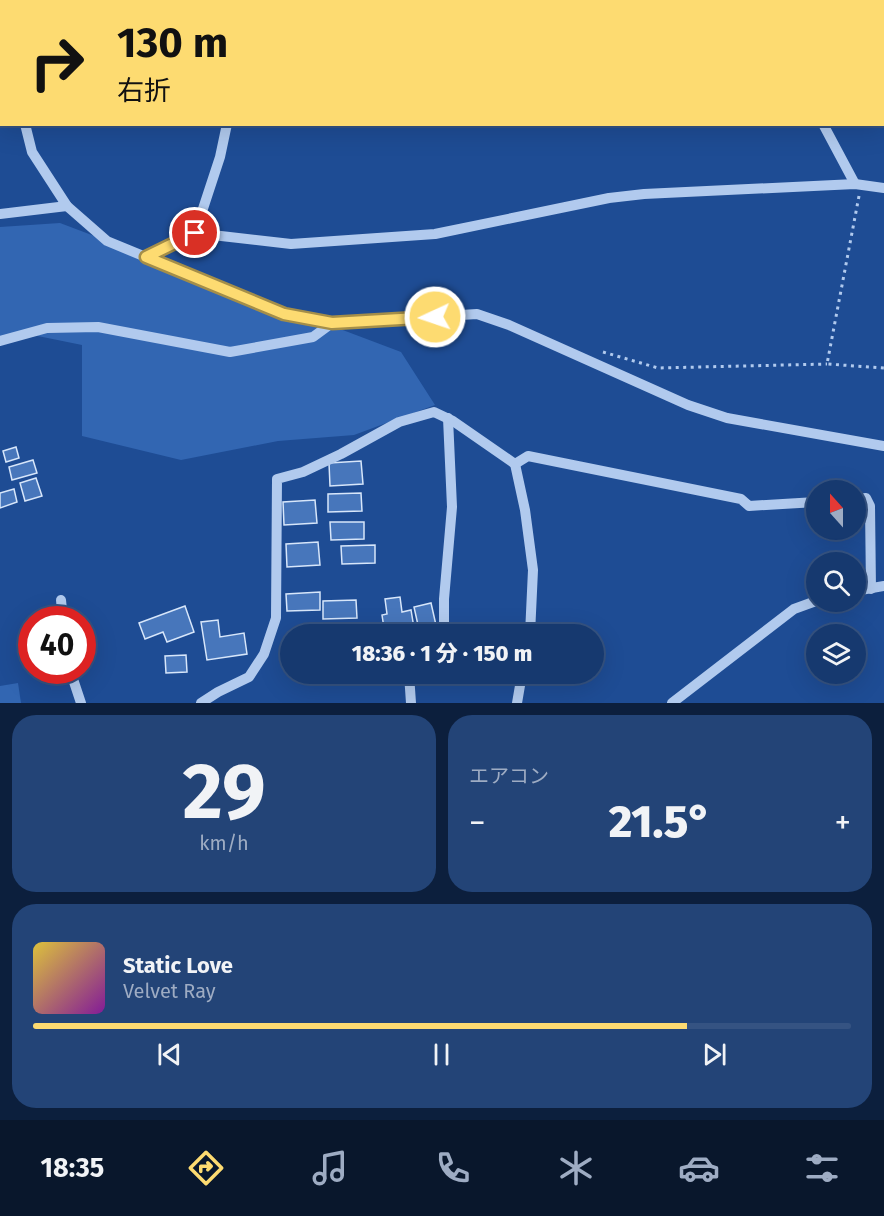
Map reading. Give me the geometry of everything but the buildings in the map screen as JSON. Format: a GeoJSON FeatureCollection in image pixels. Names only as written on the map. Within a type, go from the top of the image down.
{"type":"FeatureCollection","features":[{"type":"Feature","properties":{"kind":"street"},"geometry":{"type":"LineString","coordinates":[[26,126],[32,152],[67,206],[107,241],[284,314],[332,323],[477,314],[509,325],[688,405],[727,418],[884,446]]}},
{"type":"Feature","properties":{"kind":"street"},"geometry":{"type":"LineString","coordinates":[[195,233],[220,157],[227,126]]}},
{"type":"Feature","properties":{"kind":"street"},"geometry":{"type":"LineString","coordinates":[[824,126],[858,184]]}},
{"type":"Feature","properties":{"kind":"street"},"geometry":{"type":"LineString","coordinates":[[146,257],[195,233],[291,244],[435,234],[609,198],[727,189],[858,184],[884,188]]}},
{"type":"Feature","properties":{"kind":"street"},"geometry":{"type":"LineString","coordinates":[[0,214],[67,206]]}},
{"type":"Feature","properties":{"kind":"street"},"geometry":{"type":"LineString","coordinates":[[0,342],[47,328],[98,327],[230,352],[313,337],[332,323]]}},
{"type":"Feature","properties":{"kind":"street"},"geometry":{"type":"LineString","coordinates":[[201,703],[249,677],[264,654],[276,618],[277,479],[303,472],[332,459],[399,422],[434,412],[448,418],[515,464],[525,510],[533,570],[530,624]]}},
{"type":"Feature","properties":{"kind":"street"},"geometry":{"type":"LineString","coordinates":[[444,624],[452,507],[448,418]]}},
{"type":"Feature","properties":{"kind":"street"},"geometry":{"type":"LineString","coordinates":[[515,464],[528,456],[741,499],[749,506],[806,503]]}},
{"type":"Feature","properties":{"kind":"street"},"geometry":{"type":"LineString","coordinates":[[866,498],[870,506],[871,588]]}},
{"type":"Feature","properties":{"kind":"street"},"geometry":{"type":"LineString","coordinates":[[866,589],[884,586]]}},
{"type":"Feature","properties":{"kind":"street"},"geometry":{"type":"LineString","coordinates":[[61,600],[62,606]]}},
{"type":"Feature","properties":{"kind":"street"},"geometry":{"type":"LineString","coordinates":[[672,703],[794,609],[806,605]]}},
{"type":"Feature","properties":{"kind":"street"},"geometry":{"type":"LineString","coordinates":[[75,684],[81,703]]}},
{"type":"Feature","properties":{"kind":"street"},"geometry":{"type":"LineString","coordinates":[[410,684],[411,703]]}},
{"type":"Feature","properties":{"kind":"street"},"geometry":{"type":"LineString","coordinates":[[517,703],[520,684]]}},
{"type":"Feature","properties":{"kind":"path"},"geometry":{"type":"LineString","coordinates":[[827,364],[858,184]]}},
{"type":"Feature","properties":{"kind":"path"},"geometry":{"type":"LineString","coordinates":[[603,351],[658,368],[827,364],[884,368]]}},
{"type":"Feature","properties":{"kind":"shaded area"},"geometry":{"type":"Polygon","coordinates":[[[60,223],[401,352],[435,405],[354,435],[278,441],[181,460],[82,436],[82,345],[28,334],[0,339],[0,227],[60,223]]]}},
{"type":"Feature","properties":{"kind":"shaded area"},"geometry":{"type":"Polygon","coordinates":[[[18,683],[21,703],[0,703],[0,686],[18,683]]]}},
{"type":"Feature","properties":{"kind":"route"},"geometry":{"type":"LineString","coordinates":[[195,233],[146,257],[284,314],[332,323],[435,317]]}}]}
